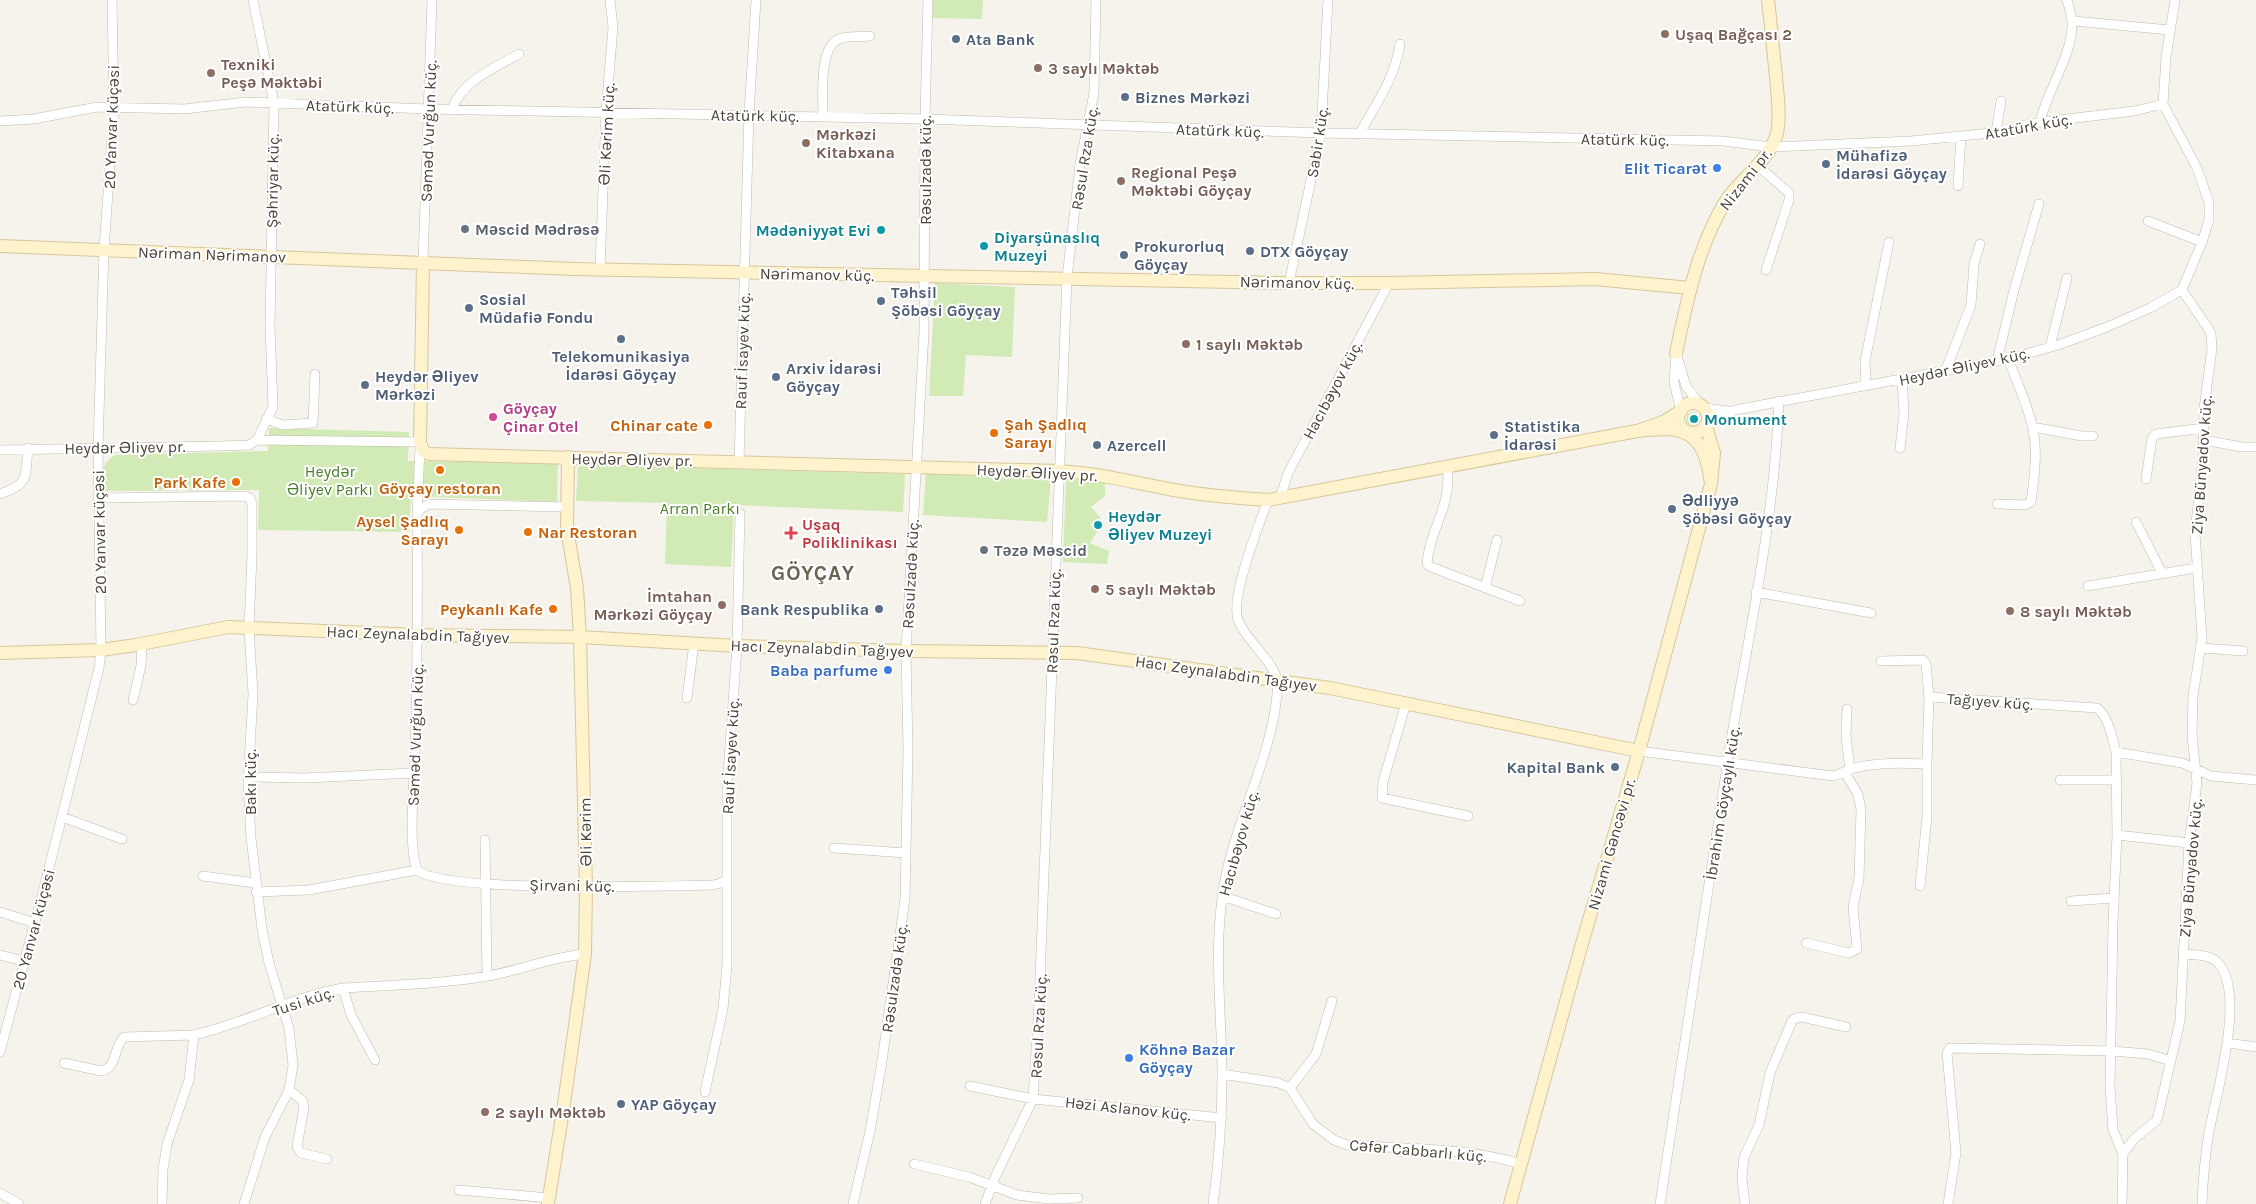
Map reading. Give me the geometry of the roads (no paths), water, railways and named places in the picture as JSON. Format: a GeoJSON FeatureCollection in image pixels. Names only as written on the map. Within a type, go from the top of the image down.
{"type":"FeatureCollection","features":[{"type":"Feature","properties":{"kind":"main road","name":"Nizami pr."},"geometry":{"type":"LineString","coordinates":[[1676,353],[1690,288],[1706,239],[1727,200],[1771,147],[1778,125],[1778,102],[1768,0]]}},
{"type":"Feature","properties":{"kind":"main road","name":"Nəriman Nərimanov"},"geometry":{"type":"LineString","coordinates":[[0,246],[423,262]]}},
{"type":"Feature","properties":{"kind":"main road","name":"Nərimanov küç."},"geometry":{"type":"LineString","coordinates":[[423,262],[745,273],[1289,283],[1595,279],[1690,288]]}},
{"type":"Feature","properties":{"kind":"main road"},"geometry":{"type":"LineString","coordinates":[[423,262],[423,447]]}},
{"type":"Feature","properties":{"kind":"main road"},"geometry":{"type":"LineString","coordinates":[[1692,404],[1703,407],[1708,416],[1706,426],[1699,432],[1658,428],[1637,431],[1663,422],[1692,404]]}},
{"type":"Feature","properties":{"kind":"main road"},"geometry":{"type":"LineString","coordinates":[[1680,411],[1678,421],[1694,438],[1704,454],[1711,484]]}},
{"type":"Feature","properties":{"kind":"main road","name":"Nizami Gəncəvi pr."},"geometry":{"type":"LineString","coordinates":[[1510,1204],[1711,484],[1714,453],[1706,426]]}},
{"type":"Feature","properties":{"kind":"main road","name":"Heydər Əliyev pr."},"geometry":{"type":"LineString","coordinates":[[423,447],[568,457],[1058,471],[1096,474],[1197,494],[1230,498],[1274,499],[1637,431]]}},
{"type":"Feature","properties":{"kind":"main road","name":"Əli Kərim"},"geometry":{"type":"LineString","coordinates":[[548,1201],[571,1058],[585,954],[586,887],[580,637],[577,588],[568,542],[568,457]]}},
{"type":"Feature","properties":{"kind":"main road","name":"Hacı Zeynalabdin Tağıyev"},"geometry":{"type":"LineString","coordinates":[[0,653],[101,650],[142,644],[211,629],[249,628],[418,635],[580,637],[737,646],[1092,654],[1277,679],[1406,703],[1638,751]]}},
{"type":"Feature","properties":{"kind":"street","name":"20 Yanvar küçəsi"},"geometry":{"type":"LineString","coordinates":[[0,1052],[62,817],[99,668],[101,650],[98,448],[104,249],[114,107],[112,0]]}},
{"type":"Feature","properties":{"kind":"street","name":"Şəhriyar küç."},"geometry":{"type":"LineString","coordinates":[[253,0],[274,103],[270,326],[274,397],[273,407],[253,442]]}},
{"type":"Feature","properties":{"kind":"street","name":"Səməd Vurğun küç."},"geometry":{"type":"LineString","coordinates":[[423,262],[432,0]]}},
{"type":"Feature","properties":{"kind":"street","name":"Əli Kərim küç."},"geometry":{"type":"LineString","coordinates":[[600,269],[606,112],[613,27],[610,0]]}},
{"type":"Feature","properties":{"kind":"street","name":"Rauf İsayev küç."},"geometry":{"type":"LineString","coordinates":[[738,462],[749,114],[756,0]]}},
{"type":"Feature","properties":{"kind":"street","name":"Rəsulzadə küç."},"geometry":{"type":"LineString","coordinates":[[853,1204],[870,1131],[901,934],[906,853],[906,651],[924,343],[925,118],[928,0]]}},
{"type":"Feature","properties":{"kind":"street","name":"Rəsul Rza küç."},"geometry":{"type":"LineString","coordinates":[[986,1204],[1033,1099],[1040,1004],[1058,471],[1067,278],[1080,164],[1094,93],[1096,0]]}},
{"type":"Feature","properties":{"kind":"street","name":"Sabir küç."},"geometry":{"type":"LineString","coordinates":[[1289,283],[1321,133],[1328,0]]}},
{"type":"Feature","properties":{"kind":"street"},"geometry":{"type":"LineString","coordinates":[[2040,122],[2044,105],[2060,68],[2071,35],[2073,21],[2067,0]]}},
{"type":"Feature","properties":{"kind":"street"},"geometry":{"type":"LineString","coordinates":[[2175,0],[2166,56],[2163,104],[2204,185],[2209,203],[2209,220],[2182,290]]}},
{"type":"Feature","properties":{"kind":"street"},"geometry":{"type":"LineString","coordinates":[[2073,21],[2170,30]]}},
{"type":"Feature","properties":{"kind":"street"},"geometry":{"type":"LineString","coordinates":[[822,116],[825,61],[828,49],[834,41],[842,38],[870,36]]}},
{"type":"Feature","properties":{"kind":"street"},"geometry":{"type":"LineString","coordinates":[[1360,134],[1392,78],[1400,44]]}},
{"type":"Feature","properties":{"kind":"street"},"geometry":{"type":"LineString","coordinates":[[452,109],[461,91],[476,78],[519,54]]}},
{"type":"Feature","properties":{"kind":"street"},"geometry":{"type":"LineString","coordinates":[[1996,132],[2001,101]]}},
{"type":"Feature","properties":{"kind":"street","name":"Atatürk küç."},"geometry":{"type":"LineString","coordinates":[[0,121],[20,121],[97,108],[184,109],[246,102],[428,109],[925,118],[1321,133],[1723,142],[1771,147],[1911,141],[1961,136],[1996,132],[2040,122],[2134,111],[2163,104]]}},
{"type":"Feature","properties":{"kind":"street"},"geometry":{"type":"LineString","coordinates":[[1958,186],[1961,136]]}},
{"type":"Feature","properties":{"kind":"street"},"geometry":{"type":"LineString","coordinates":[[1757,165],[1789,193],[1766,270]]}},
{"type":"Feature","properties":{"kind":"street"},"geometry":{"type":"LineString","coordinates":[[1997,362],[2014,290],[2039,204]]}},
{"type":"Feature","properties":{"kind":"street"},"geometry":{"type":"LineString","coordinates":[[2148,221],[2202,242]]}},
{"type":"Feature","properties":{"kind":"street"},"geometry":{"type":"LineString","coordinates":[[1866,386],[1865,361],[1889,242]]}},
{"type":"Feature","properties":{"kind":"street"},"geometry":{"type":"LineString","coordinates":[[1945,372],[1971,305],[1974,264],[1980,244]]}},
{"type":"Feature","properties":{"kind":"street"},"geometry":{"type":"LineString","coordinates":[[2050,347],[2067,278]]}},
{"type":"Feature","properties":{"kind":"street","name":"Hacıbəyov küç."},"geometry":{"type":"LineString","coordinates":[[1213,1204],[1220,1152],[1222,1118],[1217,968],[1222,896],[1233,852],[1269,738],[1277,679],[1243,629],[1237,611],[1246,563],[1274,499],[1389,283]]}},
{"type":"Feature","properties":{"kind":"street","name":"Heydər Əliyev küç."},"geometry":{"type":"LineString","coordinates":[[1735,410],[1997,362],[2050,347],[2107,327],[2150,308],[2182,290]]}},
{"type":"Feature","properties":{"kind":"street","name":"Ziya Bünyadov küç."},"geometry":{"type":"LineString","coordinates":[[2123,1154],[2134,1139],[2156,1120],[2180,1021],[2189,844],[2196,801],[2196,769],[2192,735],[2193,696],[2201,648],[2195,533],[2204,440],[2204,409],[2212,348],[2211,334],[2182,290]]}},
{"type":"Feature","properties":{"kind":"street"},"geometry":{"type":"LineString","coordinates":[[1676,353],[1686,386],[1703,407],[1735,410]]}},
{"type":"Feature","properties":{"kind":"street"},"geometry":{"type":"LineString","coordinates":[[1676,353],[1674,383],[1680,411]]}},
{"type":"Feature","properties":{"kind":"street"},"geometry":{"type":"LineString","coordinates":[[1997,504],[2025,505],[2031,502],[2035,455],[2032,426],[2008,359]]}},
{"type":"Feature","properties":{"kind":"street"},"geometry":{"type":"LineString","coordinates":[[266,419],[283,425],[314,423],[315,374]]}},
{"type":"Feature","properties":{"kind":"street"},"geometry":{"type":"LineString","coordinates":[[1900,448],[1904,413],[1902,379]]}},
{"type":"Feature","properties":{"kind":"street","name":"İbrahim Göyçaylı küç."},"geometry":{"type":"LineString","coordinates":[[1660,1204],[1727,764],[1772,491],[1778,444],[1779,401]]}},
{"type":"Feature","properties":{"kind":"street"},"geometry":{"type":"LineString","coordinates":[[1706,426],[1720,416],[1735,410]]}},
{"type":"Feature","properties":{"kind":"street"},"geometry":{"type":"LineString","coordinates":[[2032,426],[2082,436],[2093,436]]}},
{"type":"Feature","properties":{"kind":"street"},"geometry":{"type":"LineString","coordinates":[[2146,479],[2152,438],[2156,434],[2204,428]]}},
{"type":"Feature","properties":{"kind":"street"},"geometry":{"type":"LineString","coordinates":[[2204,440],[2242,447],[2256,447]]}},
{"type":"Feature","properties":{"kind":"street","name":"Heydər Əliyev pr."},"geometry":{"type":"LineString","coordinates":[[0,450],[253,442],[423,447]]}},
{"type":"Feature","properties":{"kind":"street","name":"Səməd Vurğun küç."},"geometry":{"type":"LineString","coordinates":[[417,870],[414,862],[414,773],[418,635],[417,515],[423,447]]}},
{"type":"Feature","properties":{"kind":"street"},"geometry":{"type":"LineString","coordinates":[[0,494],[18,488],[23,482],[28,448]]}},
{"type":"Feature","properties":{"kind":"street"},"geometry":{"type":"LineString","coordinates":[[1447,466],[1450,483],[1427,564],[1520,601]]}},
{"type":"Feature","properties":{"kind":"street","name":"Bakı küç."},"geometry":{"type":"LineString","coordinates":[[98,498],[245,496],[250,498],[252,504],[249,628],[253,694],[248,777],[251,838],[256,888],[269,963],[283,1007],[293,1050],[292,1079],[289,1090],[265,1137],[244,1204]]}},
{"type":"Feature","properties":{"kind":"street"},"geometry":{"type":"LineString","coordinates":[[417,515],[419,510],[429,504],[567,507]]}},
{"type":"Feature","properties":{"kind":"street","name":"Rauf İsayev küç."},"geometry":{"type":"LineString","coordinates":[[705,1092],[726,989],[727,788],[737,646],[740,513]]}},
{"type":"Feature","properties":{"kind":"street"},"geometry":{"type":"LineString","coordinates":[[2136,522],[2162,573]]}},
{"type":"Feature","properties":{"kind":"street"},"geometry":{"type":"LineString","coordinates":[[1485,588],[1497,540]]}},
{"type":"Feature","properties":{"kind":"street"},"geometry":{"type":"LineString","coordinates":[[2088,586],[2196,568]]}},
{"type":"Feature","properties":{"kind":"street"},"geometry":{"type":"LineString","coordinates":[[1756,592],[1872,613]]}},
{"type":"Feature","properties":{"kind":"street"},"geometry":{"type":"LineString","coordinates":[[687,698],[694,643]]}},
{"type":"Feature","properties":{"kind":"street"},"geometry":{"type":"LineString","coordinates":[[133,700],[142,666],[142,644]]}},
{"type":"Feature","properties":{"kind":"street"},"geometry":{"type":"LineString","coordinates":[[2201,648],[2243,651]]}},
{"type":"Feature","properties":{"kind":"street"},"geometry":{"type":"LineString","coordinates":[[1881,662],[1923,660],[1926,664],[1928,697]]}},
{"type":"Feature","properties":{"kind":"street","name":"Tağıyev küç."},"geometry":{"type":"LineString","coordinates":[[1920,886],[1927,817],[1928,697],[2097,708],[2102,712],[2116,752],[2117,835],[2114,898],[2112,1120],[2123,1154]]}},
{"type":"Feature","properties":{"kind":"street"},"geometry":{"type":"LineString","coordinates":[[1406,703],[1383,782],[1382,798],[1468,816]]}},
{"type":"Feature","properties":{"kind":"street"},"geometry":{"type":"LineString","coordinates":[[1806,943],[1849,953],[1857,949],[1853,907],[1859,878],[1861,810],[1858,794],[1848,771],[1847,708]]}},
{"type":"Feature","properties":{"kind":"street"},"geometry":{"type":"LineString","coordinates":[[1638,751],[1727,764],[1833,776],[1884,764],[1927,764]]}},
{"type":"Feature","properties":{"kind":"street"},"geometry":{"type":"LineString","coordinates":[[2116,752],[2182,763],[2211,776],[2256,780]]}},
{"type":"Feature","properties":{"kind":"street"},"geometry":{"type":"LineString","coordinates":[[248,777],[305,778],[414,773]]}},
{"type":"Feature","properties":{"kind":"street"},"geometry":{"type":"LineString","coordinates":[[2060,780],[2117,780]]}},
{"type":"Feature","properties":{"kind":"street"},"geometry":{"type":"LineString","coordinates":[[62,817],[122,839]]}},
{"type":"Feature","properties":{"kind":"street"},"geometry":{"type":"LineString","coordinates":[[2117,835],[2189,844]]}},
{"type":"Feature","properties":{"kind":"street"},"geometry":{"type":"LineString","coordinates":[[486,840],[487,976]]}},
{"type":"Feature","properties":{"kind":"street"},"geometry":{"type":"LineString","coordinates":[[834,848],[906,853]]}},
{"type":"Feature","properties":{"kind":"street"},"geometry":{"type":"LineString","coordinates":[[203,876],[256,888],[309,890],[417,870]]}},
{"type":"Feature","properties":{"kind":"street","name":"Şirvani küç."},"geometry":{"type":"LineString","coordinates":[[417,870],[422,874],[441,878],[486,883],[586,887],[713,885],[727,879]]}},
{"type":"Feature","properties":{"kind":"street"},"geometry":{"type":"LineString","coordinates":[[1222,896],[1276,914]]}},
{"type":"Feature","properties":{"kind":"street"},"geometry":{"type":"LineString","coordinates":[[2071,901],[2114,898]]}},
{"type":"Feature","properties":{"kind":"street"},"geometry":{"type":"LineString","coordinates":[[0,912],[35,923]]}},
{"type":"Feature","properties":{"kind":"street","name":"Tusi küç."},"geometry":{"type":"LineString","coordinates":[[64,1063],[101,1071],[107,1070],[112,1065],[120,1041],[124,1037],[194,1034],[220,1029],[317,994],[343,988],[487,976],[560,958],[585,954]]}},
{"type":"Feature","properties":{"kind":"street","name":"Ziya Bünyadov küç."},"geometry":{"type":"LineString","coordinates":[[2183,954],[2206,956],[2216,961],[2229,983],[2228,1043],[2209,1133],[2202,1204]]}},
{"type":"Feature","properties":{"kind":"street"},"geometry":{"type":"LineString","coordinates":[[0,955],[24,961]]}},
{"type":"Feature","properties":{"kind":"street"},"geometry":{"type":"LineString","coordinates":[[343,988],[351,1016],[375,1060]]}},
{"type":"Feature","properties":{"kind":"street"},"geometry":{"type":"LineString","coordinates":[[1222,1074],[1279,1083],[1290,1088],[1316,1054],[1332,1001]]}},
{"type":"Feature","properties":{"kind":"street"},"geometry":{"type":"LineString","coordinates":[[1745,1204],[1742,1178],[1744,1157],[1759,1124],[1765,1088],[1770,1073],[1792,1021],[1802,1017],[1846,1027]]}},
{"type":"Feature","properties":{"kind":"street"},"geometry":{"type":"LineString","coordinates":[[162,1204],[163,1169],[167,1144],[189,1080],[194,1034]]}},
{"type":"Feature","properties":{"kind":"street"},"geometry":{"type":"LineString","coordinates":[[2228,1043],[2256,1047]]}},
{"type":"Feature","properties":{"kind":"street"},"geometry":{"type":"LineString","coordinates":[[1948,1204],[1956,1153],[1947,1053],[1950,1048],[2112,1051],[2148,1054],[2171,1061]]}},
{"type":"Feature","properties":{"kind":"street","name":"Həzi Aslanov küç."},"geometry":{"type":"LineString","coordinates":[[970,1086],[1033,1099],[1222,1118]]}},
{"type":"Feature","properties":{"kind":"street","name":"Cəfər Cabbarlı küç."},"geometry":{"type":"LineString","coordinates":[[1290,1088],[1313,1124],[1334,1140],[1347,1145],[1461,1151],[1485,1154],[1521,1164]]}},
{"type":"Feature","properties":{"kind":"street"},"geometry":{"type":"LineString","coordinates":[[289,1090],[302,1100],[304,1107],[297,1147],[301,1153],[327,1159]]}},
{"type":"Feature","properties":{"kind":"street"},"geometry":{"type":"LineString","coordinates":[[2122,1204],[2123,1154]]}},
{"type":"Feature","properties":{"kind":"street"},"geometry":{"type":"LineString","coordinates":[[914,1164],[969,1177],[1017,1195],[1048,1199],[1078,1198]]}},
{"type":"Feature","properties":{"kind":"street"},"geometry":{"type":"LineString","coordinates":[[459,1190],[548,1201]]}},
{"type":"Feature","properties":{"kind":"street"},"geometry":{"type":"LineString","coordinates":[[0,1193],[19,1204]]}},
{"type":"Feature","properties":{"kind":"place","name":"Uşaq Bağçası 2"},"geometry":{"type":"Point","coordinates":[1665,34]}},
{"type":"Feature","properties":{"kind":"place","name":"Ata Bank"},"geometry":{"type":"Point","coordinates":[956,39]}},
{"type":"Feature","properties":{"kind":"place","name":"3 saylı Məktəb"},"geometry":{"type":"Point","coordinates":[1038,68]}},
{"type":"Feature","properties":{"kind":"place","name":"Texniki Peşə Məktəbi"},"geometry":{"type":"Point","coordinates":[211,73]}},
{"type":"Feature","properties":{"kind":"place","name":"Biznes Mərkəzi"},"geometry":{"type":"Point","coordinates":[1125,97]}},
{"type":"Feature","properties":{"kind":"place","name":"Mərkəzi Kitabxana"},"geometry":{"type":"Point","coordinates":[806,143]}},
{"type":"Feature","properties":{"kind":"place","name":"Mühafizə İdarəsi Göyçay"},"geometry":{"type":"Point","coordinates":[1826,164]}},
{"type":"Feature","properties":{"kind":"place","name":"Elit Ticarət"},"geometry":{"type":"Point","coordinates":[1717,168]}},
{"type":"Feature","properties":{"kind":"place","name":"Regional Peşə Məktəbi Göyçay"},"geometry":{"type":"Point","coordinates":[1121,181]}},
{"type":"Feature","properties":{"kind":"place","name":"Məscid Mədrəsə"},"geometry":{"type":"Point","coordinates":[465,229]}},
{"type":"Feature","properties":{"kind":"place","name":"Mədəniyyət Evi"},"geometry":{"type":"Point","coordinates":[881,230]}},
{"type":"Feature","properties":{"kind":"place","name":"Diyarşünaslıq Muzeyi"},"geometry":{"type":"Point","coordinates":[984,246]}},
{"type":"Feature","properties":{"kind":"place","name":"DTX Göyçay"},"geometry":{"type":"Point","coordinates":[1250,251]}},
{"type":"Feature","properties":{"kind":"place","name":"Prokurorluq Göyçay"},"geometry":{"type":"Point","coordinates":[1124,255]}},
{"type":"Feature","properties":{"kind":"place","name":"Təhsil Şöbəsi Göyçay"},"geometry":{"type":"Point","coordinates":[881,301]}},
{"type":"Feature","properties":{"kind":"place","name":"Sosial Müdafiə Fondu"},"geometry":{"type":"Point","coordinates":[469,308]}},
{"type":"Feature","properties":{"kind":"place","name":"Telekomunikasiya İdarəsi Göyçay"},"geometry":{"type":"Point","coordinates":[621,339]}},
{"type":"Feature","properties":{"kind":"place","name":"1 saylı Məktəb"},"geometry":{"type":"Point","coordinates":[1186,344]}},
{"type":"Feature","properties":{"kind":"place","name":"Arxiv İdarəsi Göyçay"},"geometry":{"type":"Point","coordinates":[776,377]}},
{"type":"Feature","properties":{"kind":"place","name":"Heydər Əliyev Mərkəzi"},"geometry":{"type":"Point","coordinates":[365,385]}},
{"type":"Feature","properties":{"kind":"place","name":"Göyçay Çinar Otel"},"geometry":{"type":"Point","coordinates":[493,417]}},
{"type":"Feature","properties":{"kind":"place","name":"Monument"},"geometry":{"type":"Point","coordinates":[1694,419]}},
{"type":"Feature","properties":{"kind":"place","name":"Chinar cate"},"geometry":{"type":"Point","coordinates":[708,425]}},
{"type":"Feature","properties":{"kind":"place","name":"Şah Şadlıq Sarayı"},"geometry":{"type":"Point","coordinates":[994,433]}},
{"type":"Feature","properties":{"kind":"place","name":"Statistika İdarəsi"},"geometry":{"type":"Point","coordinates":[1494,435]}},
{"type":"Feature","properties":{"kind":"place","name":"Azercell"},"geometry":{"type":"Point","coordinates":[1097,445]}},
{"type":"Feature","properties":{"kind":"place","name":"Göyçay restoran"},"geometry":{"type":"Point","coordinates":[440,470]}},
{"type":"Feature","properties":{"kind":"place","name":"Park Kafe"},"geometry":{"type":"Point","coordinates":[236,482]}},
{"type":"Feature","properties":{"kind":"place","name":"Ədliyyə Şöbəsi Göyçay"},"geometry":{"type":"Point","coordinates":[1672,509]}},
{"type":"Feature","properties":{"kind":"place","name":"Heydər Əliyev Muzeyi"},"geometry":{"type":"Point","coordinates":[1098,525]}},
{"type":"Feature","properties":{"kind":"place","name":"Aysel Şadlıq Sarayı"},"geometry":{"type":"Point","coordinates":[459,530]}},
{"type":"Feature","properties":{"kind":"place","name":"Nar Restoran"},"geometry":{"type":"Point","coordinates":[528,532]}},
{"type":"Feature","properties":{"kind":"place","name":"Uşaq Poliklinikası"},"geometry":{"type":"Point","coordinates":[791,533]}},
{"type":"Feature","properties":{"kind":"place","name":"Təzə Məscid"},"geometry":{"type":"Point","coordinates":[984,550]}},
{"type":"Feature","properties":{"kind":"place","name":"5 saylı Məktəb"},"geometry":{"type":"Point","coordinates":[1095,589]}},
{"type":"Feature","properties":{"kind":"place","name":"İmtahan Mərkəzi Göyçay"},"geometry":{"type":"Point","coordinates":[722,605]}},
{"type":"Feature","properties":{"kind":"place","name":"Peykanlı Kafe"},"geometry":{"type":"Point","coordinates":[553,609]}},
{"type":"Feature","properties":{"kind":"place","name":"Bank Respublika"},"geometry":{"type":"Point","coordinates":[879,609]}},
{"type":"Feature","properties":{"kind":"place","name":"8 saylı Məktəb"},"geometry":{"type":"Point","coordinates":[2010,611]}},
{"type":"Feature","properties":{"kind":"place","name":"Baba parfume"},"geometry":{"type":"Point","coordinates":[888,670]}},
{"type":"Feature","properties":{"kind":"place","name":"Kapital Bank"},"geometry":{"type":"Point","coordinates":[1615,767]}},
{"type":"Feature","properties":{"kind":"place","name":"Köhnə Bazar Göyçay"},"geometry":{"type":"Point","coordinates":[1129,1058]}},
{"type":"Feature","properties":{"kind":"place","name":"YAP Göyçay"},"geometry":{"type":"Point","coordinates":[621,1104]}},
{"type":"Feature","properties":{"kind":"place","name":"2 saylı Məktəb"},"geometry":{"type":"Point","coordinates":[485,1112]}},
{"type":"Feature","properties":{"kind":"district","name":"GÖYÇAY"},"geometry":{"type":"Point","coordinates":[813,573]}},
{"type":"Feature","properties":{"kind":"park label","name":"Heydər Əliyev Parkı"},"geometry":{"type":"Point","coordinates":[330,480]}},
{"type":"Feature","properties":{"kind":"park label","name":"Arran Parkı"},"geometry":{"type":"Point","coordinates":[700,508]}}]}
